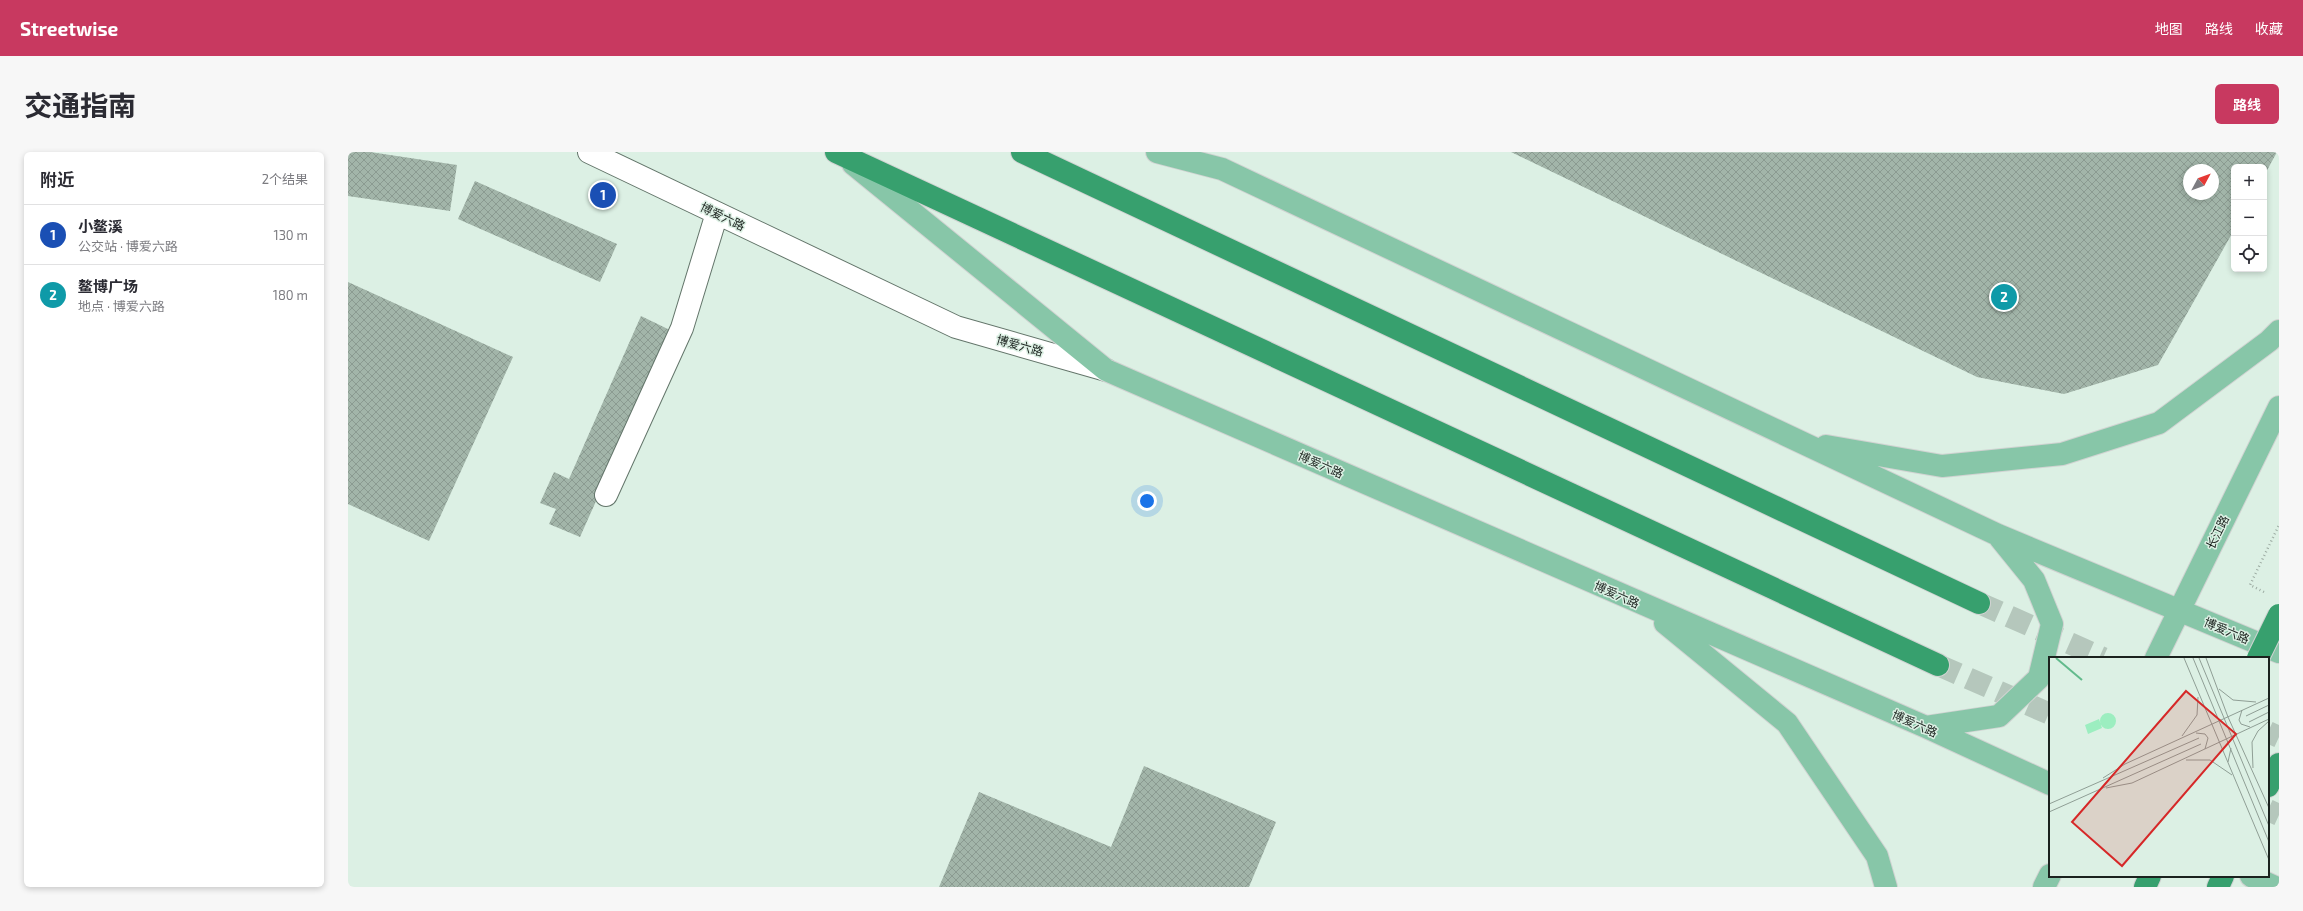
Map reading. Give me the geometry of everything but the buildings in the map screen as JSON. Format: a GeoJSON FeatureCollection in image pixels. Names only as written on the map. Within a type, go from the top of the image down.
{"type":"FeatureCollection","features":[{"type":"Feature","properties":{"kind":"highway"},"geometry":{"type":"LineString","coordinates":[[1022,152],[1979,602]]}},
{"type":"Feature","properties":{"kind":"highway"},"geometry":{"type":"LineString","coordinates":[[839,153],[1938,665]]}},
{"type":"Feature","properties":{"kind":"highway"},"geometry":{"type":"LineString","coordinates":[[2271,654],[2279,615]]}},
{"type":"Feature","properties":{"kind":"highway"},"geometry":{"type":"LineString","coordinates":[[2269,784],[2279,764]]}},
{"type":"Feature","properties":{"kind":"highway"},"geometry":{"type":"LineString","coordinates":[[2145,887],[2150,877]]}},
{"type":"Feature","properties":{"kind":"highway"},"geometry":{"type":"LineString","coordinates":[[2218,887],[2223,877]]}},
{"type":"Feature","properties":{"kind":"main road"},"geometry":{"type":"LineString","coordinates":[[1157,152],[1222,169]]}},
{"type":"Feature","properties":{"kind":"main road"},"geometry":{"type":"LineString","coordinates":[[839,153],[1106,370]]}},
{"type":"Feature","properties":{"kind":"main road","name":"博爱六路"},"geometry":{"type":"LineString","coordinates":[[1222,169],[1998,535],[2180,611],[2271,654]]}},
{"type":"Feature","properties":{"kind":"main road"},"geometry":{"type":"LineString","coordinates":[[1798,440],[1942,466],[2062,454],[2159,423],[2269,341],[2279,331]]}},
{"type":"Feature","properties":{"kind":"main road","name":"博爱六路"},"geometry":{"type":"LineString","coordinates":[[1106,370],[1646,607],[1926,727],[2049,784]]}},
{"type":"Feature","properties":{"kind":"main road","name":"长江路"},"geometry":{"type":"LineString","coordinates":[[2157,657],[2279,407]]}},
{"type":"Feature","properties":{"kind":"main road"},"geometry":{"type":"LineString","coordinates":[[1926,727],[1999,716],[2039,678],[2052,624],[2034,580],[1998,535]]}},
{"type":"Feature","properties":{"kind":"main road"},"geometry":{"type":"LineString","coordinates":[[1646,607],[1786,723],[1877,856],[1886,887]]}},
{"type":"Feature","properties":{"kind":"main road"},"geometry":{"type":"LineString","coordinates":[[2044,887],[2049,877]]}},
{"type":"Feature","properties":{"kind":"main road"},"geometry":{"type":"LineString","coordinates":[[2253,877],[2275,887],[2279,879]]}},
{"type":"Feature","properties":{"kind":"street","name":"博爱六路"},"geometry":{"type":"LineString","coordinates":[[589,152],[956,327],[1106,370]]}},
{"type":"Feature","properties":{"kind":"street","name":"博爱六路"},"geometry":{"type":"LineString","coordinates":[[1200,152],[1222,169]]}},
{"type":"Feature","properties":{"kind":"street"},"geometry":{"type":"LineString","coordinates":[[606,495],[682,328],[717,213]]}},
{"type":"Feature","properties":{"kind":"path"},"geometry":{"type":"LineString","coordinates":[[2250,585],[2279,525]]}},
{"type":"Feature","properties":{"kind":"tunnel"},"geometry":{"type":"LineString","coordinates":[[1979,603],[2101,657]]}},
{"type":"Feature","properties":{"kind":"tunnel"},"geometry":{"type":"LineString","coordinates":[[1938,665],[2049,714]]}},
{"type":"Feature","properties":{"kind":"tunnel"},"geometry":{"type":"LineString","coordinates":[[2269,732],[2279,737]]}},
{"type":"Feature","properties":{"kind":"tunnel"},"geometry":{"type":"LineString","coordinates":[[2269,810],[2279,815]]}},
{"type":"Feature","properties":{"kind":"place","name":"小鳌溪"},"geometry":{"type":"Point","coordinates":[603,195]}},
{"type":"Feature","properties":{"kind":"place","name":"鳌博广场"},"geometry":{"type":"Point","coordinates":[2004,297]}}]}
